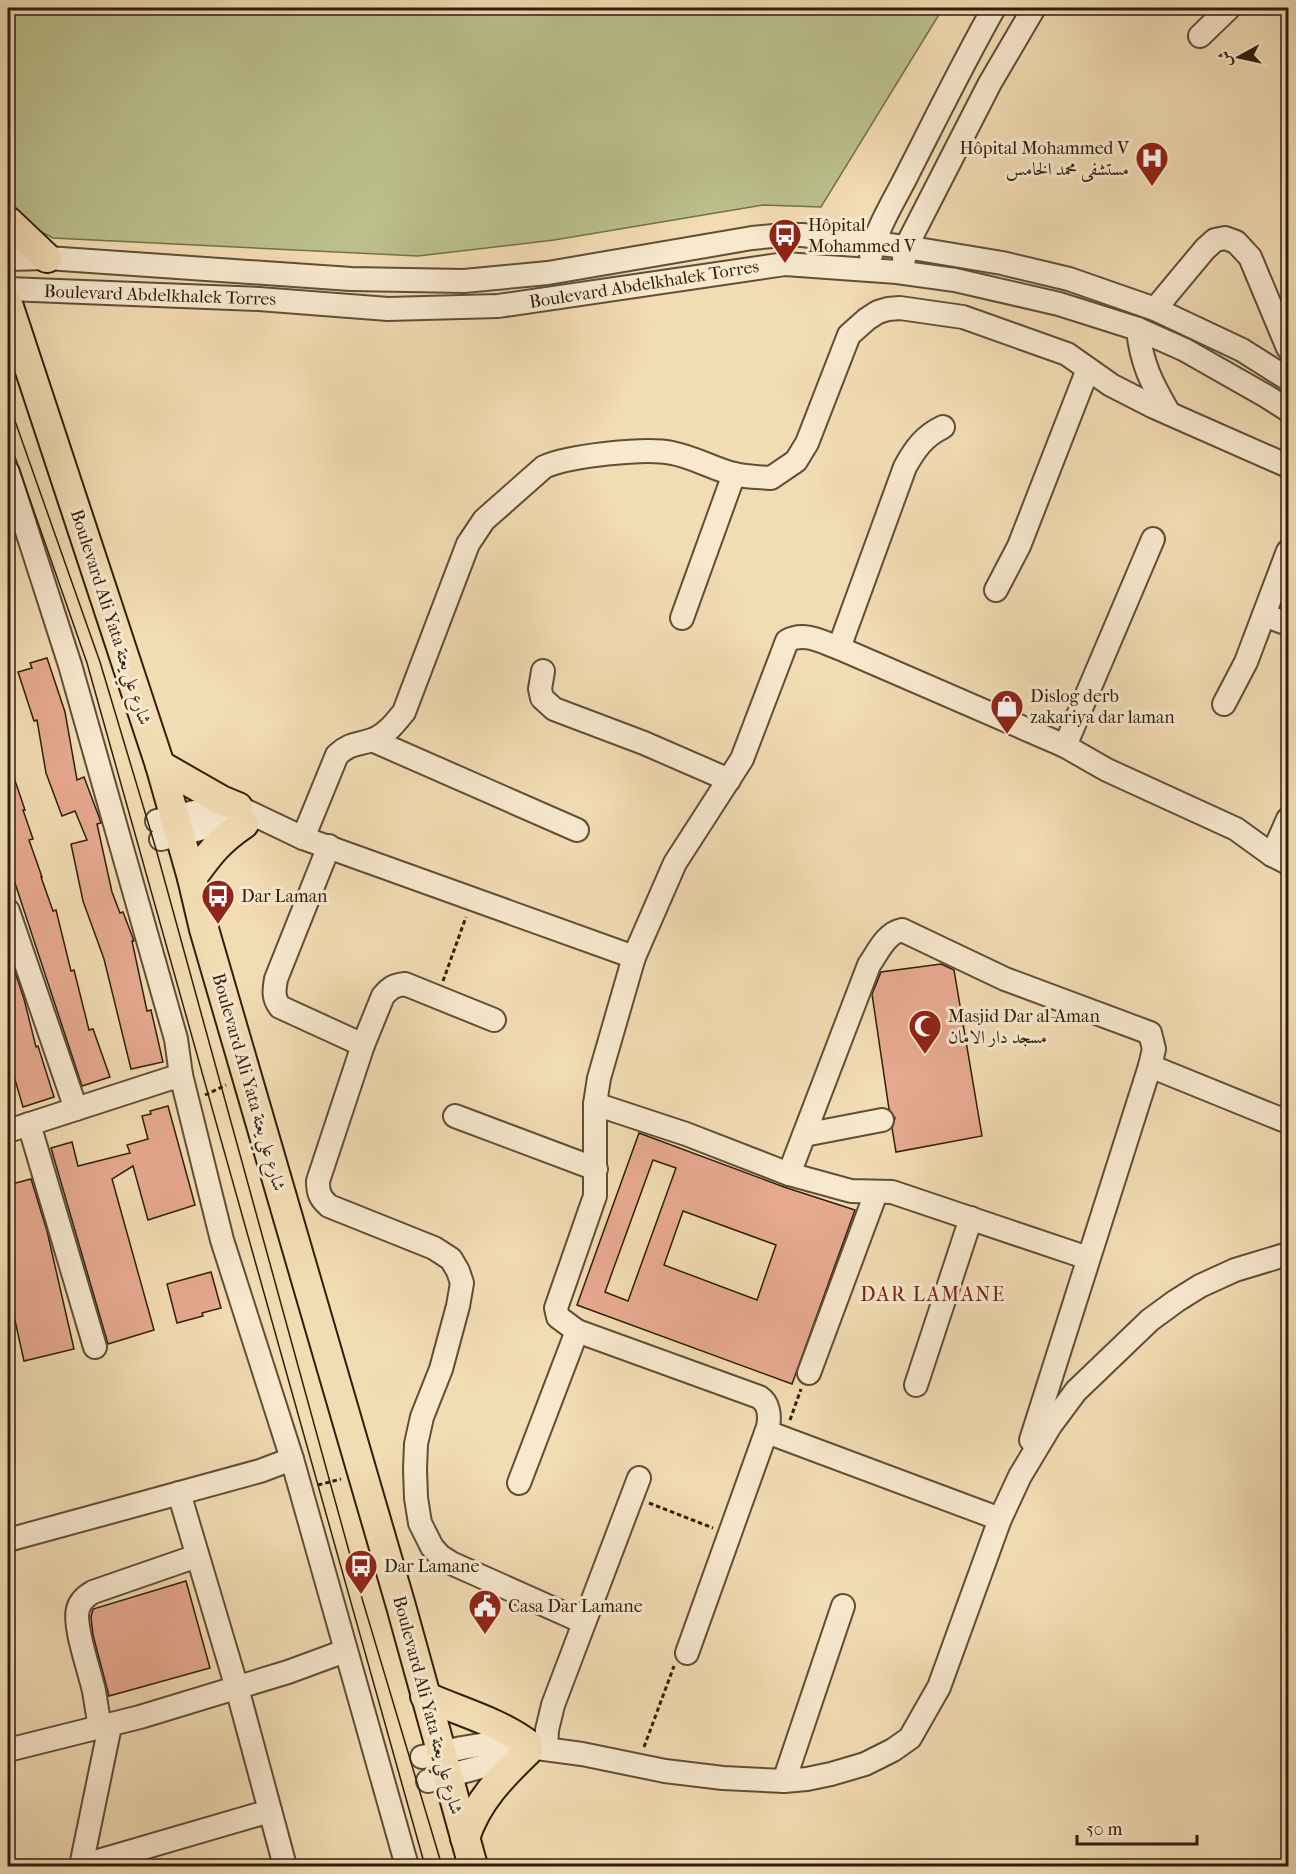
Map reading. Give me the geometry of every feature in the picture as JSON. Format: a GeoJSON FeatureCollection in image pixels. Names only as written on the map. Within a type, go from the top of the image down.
{"type":"FeatureCollection","features":[{"type":"Feature","properties":{"kind":"main road"},"geometry":{"type":"LineString","coordinates":[[8,221],[47,258]]}},
{"type":"Feature","properties":{"kind":"main road","name":"Boulevard Ali Yata شارع علي يعتة"},"geometry":{"type":"LineString","coordinates":[[8,304],[160,765],[168,827],[192,878],[204,929],[372,1506],[425,1696],[452,1866]]}},
{"type":"Feature","properties":{"kind":"main road","name":"Boulevard Ali Yata شارع علي يعتة"},"geometry":{"type":"LineString","coordinates":[[8,365],[168,827],[232,1095],[382,1611],[435,1767],[465,1838],[473,1866]]}},
{"type":"Feature","properties":{"kind":"main road"},"geometry":{"type":"LineString","coordinates":[[160,765],[249,817],[214,847],[192,878]]}},
{"type":"Feature","properties":{"kind":"main road"},"geometry":{"type":"LineString","coordinates":[[425,1696],[506,1729],[535,1748],[504,1774],[480,1803],[469,1823],[465,1838]]}},
{"type":"Feature","properties":{"kind":"street"},"geometry":{"type":"LineString","coordinates":[[868,269],[873,244],[965,60],[994,8]]}},
{"type":"Feature","properties":{"kind":"street"},"geometry":{"type":"LineString","coordinates":[[902,273],[906,247],[990,82],[1034,8]]}},
{"type":"Feature","properties":{"kind":"street"},"geometry":{"type":"LineString","coordinates":[[1200,36],[1229,8]]}},
{"type":"Feature","properties":{"kind":"street","name":"Boulevard Abdelkhalek Torres"},"geometry":{"type":"LineString","coordinates":[[8,260],[47,258],[351,279],[464,281],[548,273],[752,238],[783,235],[906,247],[1002,263],[1070,279],[1155,309],[1242,350],[1288,379]]}},
{"type":"Feature","properties":{"kind":"street"},"geometry":{"type":"LineString","coordinates":[[1155,309],[1205,249],[1215,240],[1225,238],[1236,242],[1250,257],[1288,348]]}},
{"type":"Feature","properties":{"kind":"street","name":"Boulevard Abdelkhalek Torres"},"geometry":{"type":"LineString","coordinates":[[8,289],[259,299],[387,309],[451,309],[498,306],[785,264],[868,269],[955,280],[1059,304],[1138,329],[1185,350],[1288,410]]}},
{"type":"Feature","properties":{"kind":"street"},"geometry":{"type":"LineString","coordinates":[[303,838],[337,755],[356,743],[372,740],[393,726],[404,712],[468,544],[484,520],[544,467],[555,462],[574,459],[653,450],[693,458],[734,474],[771,478],[795,461],[807,443],[849,335],[867,319],[888,309],[926,310],[963,317],[1068,354],[1111,385],[1288,466]]}},
{"type":"Feature","properties":{"kind":"street"},"geometry":{"type":"LineString","coordinates":[[1138,329],[1140,349],[1148,376],[1169,413]]}},
{"type":"Feature","properties":{"kind":"street"},"geometry":{"type":"LineString","coordinates":[[996,590],[1019,546],[1088,369]]}},
{"type":"Feature","properties":{"kind":"street"},"geometry":{"type":"LineString","coordinates":[[838,648],[905,467],[924,438],[943,427]]}},
{"type":"Feature","properties":{"kind":"street"},"geometry":{"type":"LineString","coordinates":[[8,472],[111,806],[176,1039],[181,1076],[222,1240],[292,1459],[407,1866]]}},
{"type":"Feature","properties":{"kind":"street"},"geometry":{"type":"LineString","coordinates":[[682,618],[734,474]]}},
{"type":"Feature","properties":{"kind":"street"},"geometry":{"type":"LineString","coordinates":[[1065,746],[1154,539]]}},
{"type":"Feature","properties":{"kind":"street"},"geometry":{"type":"LineString","coordinates":[[1224,704],[1246,662],[1288,551]]}},
{"type":"Feature","properties":{"kind":"street"},"geometry":{"type":"LineString","coordinates":[[1264,615],[1288,624]]}},
{"type":"Feature","properties":{"kind":"street"},"geometry":{"type":"LineString","coordinates":[[687,1653],[729,1534],[775,1435],[769,1413],[762,1399],[577,1331],[558,1317],[556,1308],[595,1196],[595,1104],[599,1078],[634,957],[675,863],[742,759],[787,641],[798,636],[807,636],[1065,746],[1107,770],[1236,829],[1280,859],[1288,819]]}},
{"type":"Feature","properties":{"kind":"street"},"geometry":{"type":"LineString","coordinates":[[543,671],[540,689],[542,698],[554,710],[644,743],[729,780]]}},
{"type":"Feature","properties":{"kind":"street"},"geometry":{"type":"LineString","coordinates":[[372,740],[577,830]]}},
{"type":"Feature","properties":{"kind":"street"},"geometry":{"type":"LineString","coordinates":[[168,827],[211,826],[249,817],[634,957]]}},
{"type":"Feature","properties":{"kind":"street"},"geometry":{"type":"LineString","coordinates":[[329,846],[273,992],[280,1007],[363,1045]]}},
{"type":"Feature","properties":{"kind":"street"},"geometry":{"type":"LineString","coordinates":[[8,911],[76,1109]]}},
{"type":"Feature","properties":{"kind":"street"},"geometry":{"type":"LineString","coordinates":[[789,1174],[869,965],[887,938],[895,932],[902,930],[1005,979],[1150,1033],[1154,1049],[1150,1066],[1020,1476]]}},
{"type":"Feature","properties":{"kind":"street"},"geometry":{"type":"LineString","coordinates":[[494,1020],[405,984],[396,985],[383,996],[363,1045],[318,1180],[318,1191],[321,1199],[329,1206],[434,1248],[451,1259],[462,1283],[441,1369],[422,1417],[416,1444],[416,1488],[420,1523],[427,1539],[440,1556],[583,1622]]}},
{"type":"Feature","properties":{"kind":"street"},"geometry":{"type":"LineString","coordinates":[[1150,1066],[1288,1122]]}},
{"type":"Feature","properties":{"kind":"street"},"geometry":{"type":"LineString","coordinates":[[95,1347],[18,1128],[181,1076]]}},
{"type":"Feature","properties":{"kind":"street"},"geometry":{"type":"LineString","coordinates":[[595,1104],[686,1134],[789,1174],[851,1191],[892,1192],[1088,1258]]}},
{"type":"Feature","properties":{"kind":"street"},"geometry":{"type":"LineString","coordinates":[[455,1116],[596,1169]]}},
{"type":"Feature","properties":{"kind":"street"},"geometry":{"type":"LineString","coordinates":[[804,1135],[882,1120]]}},
{"type":"Feature","properties":{"kind":"street"},"geometry":{"type":"LineString","coordinates":[[809,1373],[876,1193]]}},
{"type":"Feature","properties":{"kind":"street"},"geometry":{"type":"LineString","coordinates":[[916,1385],[971,1218]]}},
{"type":"Feature","properties":{"kind":"street"},"geometry":{"type":"LineString","coordinates":[[435,1767],[535,1748],[723,1778],[784,1781],[807,1779],[864,1764],[893,1750],[910,1738],[939,1687],[1000,1520],[1020,1476],[1050,1426],[1076,1391],[1149,1320],[1200,1286],[1234,1270],[1288,1254]]}},
{"type":"Feature","properties":{"kind":"street"},"geometry":{"type":"LineString","coordinates":[[519,1483],[577,1331]]}},
{"type":"Feature","properties":{"kind":"street"},"geometry":{"type":"LineString","coordinates":[[775,1435],[1000,1520]]}},
{"type":"Feature","properties":{"kind":"street"},"geometry":{"type":"LineString","coordinates":[[8,1540],[260,1471],[292,1459]]}},
{"type":"Feature","properties":{"kind":"street"},"geometry":{"type":"LineString","coordinates":[[535,1748],[547,1730],[553,1704],[635,1487]]}},
{"type":"Feature","properties":{"kind":"street"},"geometry":{"type":"LineString","coordinates":[[179,1493],[237,1688],[285,1866]]}},
{"type":"Feature","properties":{"kind":"street"},"geometry":{"type":"LineString","coordinates":[[197,1556],[93,1592],[82,1600],[78,1607],[80,1632],[105,1727],[81,1866],[151,1856],[270,1811]]}},
{"type":"Feature","properties":{"kind":"street"},"geometry":{"type":"LineString","coordinates":[[784,1781],[843,1606]]}},
{"type":"Feature","properties":{"kind":"street"},"geometry":{"type":"LineString","coordinates":[[8,1750],[105,1727],[288,1672],[345,1651]]}},
{"type":"Feature","properties":{"kind":"path"},"geometry":{"type":"LineString","coordinates":[[437,997],[472,898]]}},
{"type":"Feature","properties":{"kind":"path"},"geometry":{"type":"LineString","coordinates":[[775,1435],[809,1373]]}},
{"type":"Feature","properties":{"kind":"path"},"geometry":{"type":"LineString","coordinates":[[635,1487],[729,1534]]}},
{"type":"Feature","properties":{"kind":"path"},"geometry":{"type":"LineString","coordinates":[[637,1766],[676,1662],[687,1653]]}},
{"type":"Feature","properties":{"kind":"green space"},"geometry":{"type":"Polygon","coordinates":[[[8,8],[943,8],[821,207],[763,205],[554,240],[418,256],[53,238],[8,215],[8,8]]]}},
{"type":"Feature","properties":{"kind":"building"},"geometry":{"type":"Polygon","coordinates":[[[47,658],[65,712],[77,780],[84,777],[101,823],[97,824],[112,892],[120,913],[123,912],[134,941],[132,941],[147,1011],[151,1010],[163,1062],[131,1069],[104,959],[83,901],[71,844],[87,840],[75,811],[62,816],[46,773],[37,720],[34,721],[18,672],[32,668],[30,663],[47,658]]]}},
{"type":"Feature","properties":{"kind":"building"},"geometry":{"type":"Polygon","coordinates":[[[8,766],[10,766],[25,810],[23,810],[33,839],[29,840],[41,877],[53,911],[56,910],[89,1030],[93,1029],[110,1077],[82,1086],[8,862],[8,766]]]}},
{"type":"Feature","properties":{"kind":"building"},"geometry":{"type":"Polygon","coordinates":[[[9,954],[24,999],[36,1047],[38,1046],[54,1097],[23,1107],[8,1056],[9,954]]]}},
{"type":"Feature","properties":{"kind":"building","name":"Masjid Dar al-Aman مسجد دار الامان"},"geometry":{"type":"Polygon","coordinates":[[[941,964],[954,970],[982,1136],[896,1152],[892,1128],[895,1118],[889,1109],[872,994],[881,972],[941,964]]]}},
{"type":"Feature","properties":{"kind":"building"},"geometry":{"type":"Polygon","coordinates":[[[168,1106],[195,1205],[148,1220],[133,1166],[112,1179],[154,1330],[108,1344],[51,1148],[72,1142],[78,1166],[130,1153],[127,1145],[148,1139],[142,1116],[168,1106]]]}},
{"type":"Feature","properties":{"kind":"building"},"geometry":{"type":"Polygon","coordinates":[[[639,1133],[784,1187],[855,1210],[792,1384],[577,1305],[639,1133]],[[653,1160],[605,1292],[628,1301],[676,1168],[653,1160]],[[683,1211],[664,1265],[757,1300],[776,1245],[683,1211]]]}},
{"type":"Feature","properties":{"kind":"building"},"geometry":{"type":"Polygon","coordinates":[[[31,1179],[47,1231],[74,1349],[24,1361],[8,1289],[8,1185],[31,1179]]]}},
{"type":"Feature","properties":{"kind":"building"},"geometry":{"type":"Polygon","coordinates":[[[211,1272],[221,1308],[177,1323],[167,1284],[211,1272]]]}},
{"type":"Feature","properties":{"kind":"building"},"geometry":{"type":"Polygon","coordinates":[[[186,1581],[210,1668],[109,1696],[93,1635],[91,1617],[93,1609],[186,1581]]]}},
{"type":"Feature","properties":{"kind":"tram line"},"geometry":{"type":"LineString","coordinates":[[8,401],[100,662],[156,849],[361,1595],[442,1866]]}},
{"type":"Feature","properties":{"kind":"tram line"},"geometry":{"type":"LineString","coordinates":[[8,437],[87,663],[425,1866]]}},
{"type":"Feature","properties":{"kind":"place","name":"Hôpital Mohammed V مستشفى محمد الخامس"},"geometry":{"type":"Point","coordinates":[1152,187]}},
{"type":"Feature","properties":{"kind":"place","name":"Hôpital Mohammed V"},"geometry":{"type":"Point","coordinates":[785,264]}},
{"type":"Feature","properties":{"kind":"place","name":"Dislog derb zakariya dar laman"},"geometry":{"type":"Point","coordinates":[1007,735]}},
{"type":"Feature","properties":{"kind":"place","name":"Dar Laman"},"geometry":{"type":"Point","coordinates":[218,925]}},
{"type":"Feature","properties":{"kind":"place","name":"Masjid Dar al-Aman مسجد دار الامان"},"geometry":{"type":"Point","coordinates":[925,1055]}},
{"type":"Feature","properties":{"kind":"place","name":"Dar Lamane"},"geometry":{"type":"Point","coordinates":[361,1595]}},
{"type":"Feature","properties":{"kind":"place","name":"Casa Dar Lamane"},"geometry":{"type":"Point","coordinates":[485,1635]}},
{"type":"Feature","properties":{"kind":"district","name":"DAR LAMANE"},"geometry":{"type":"Point","coordinates":[933,1294]}}]}
